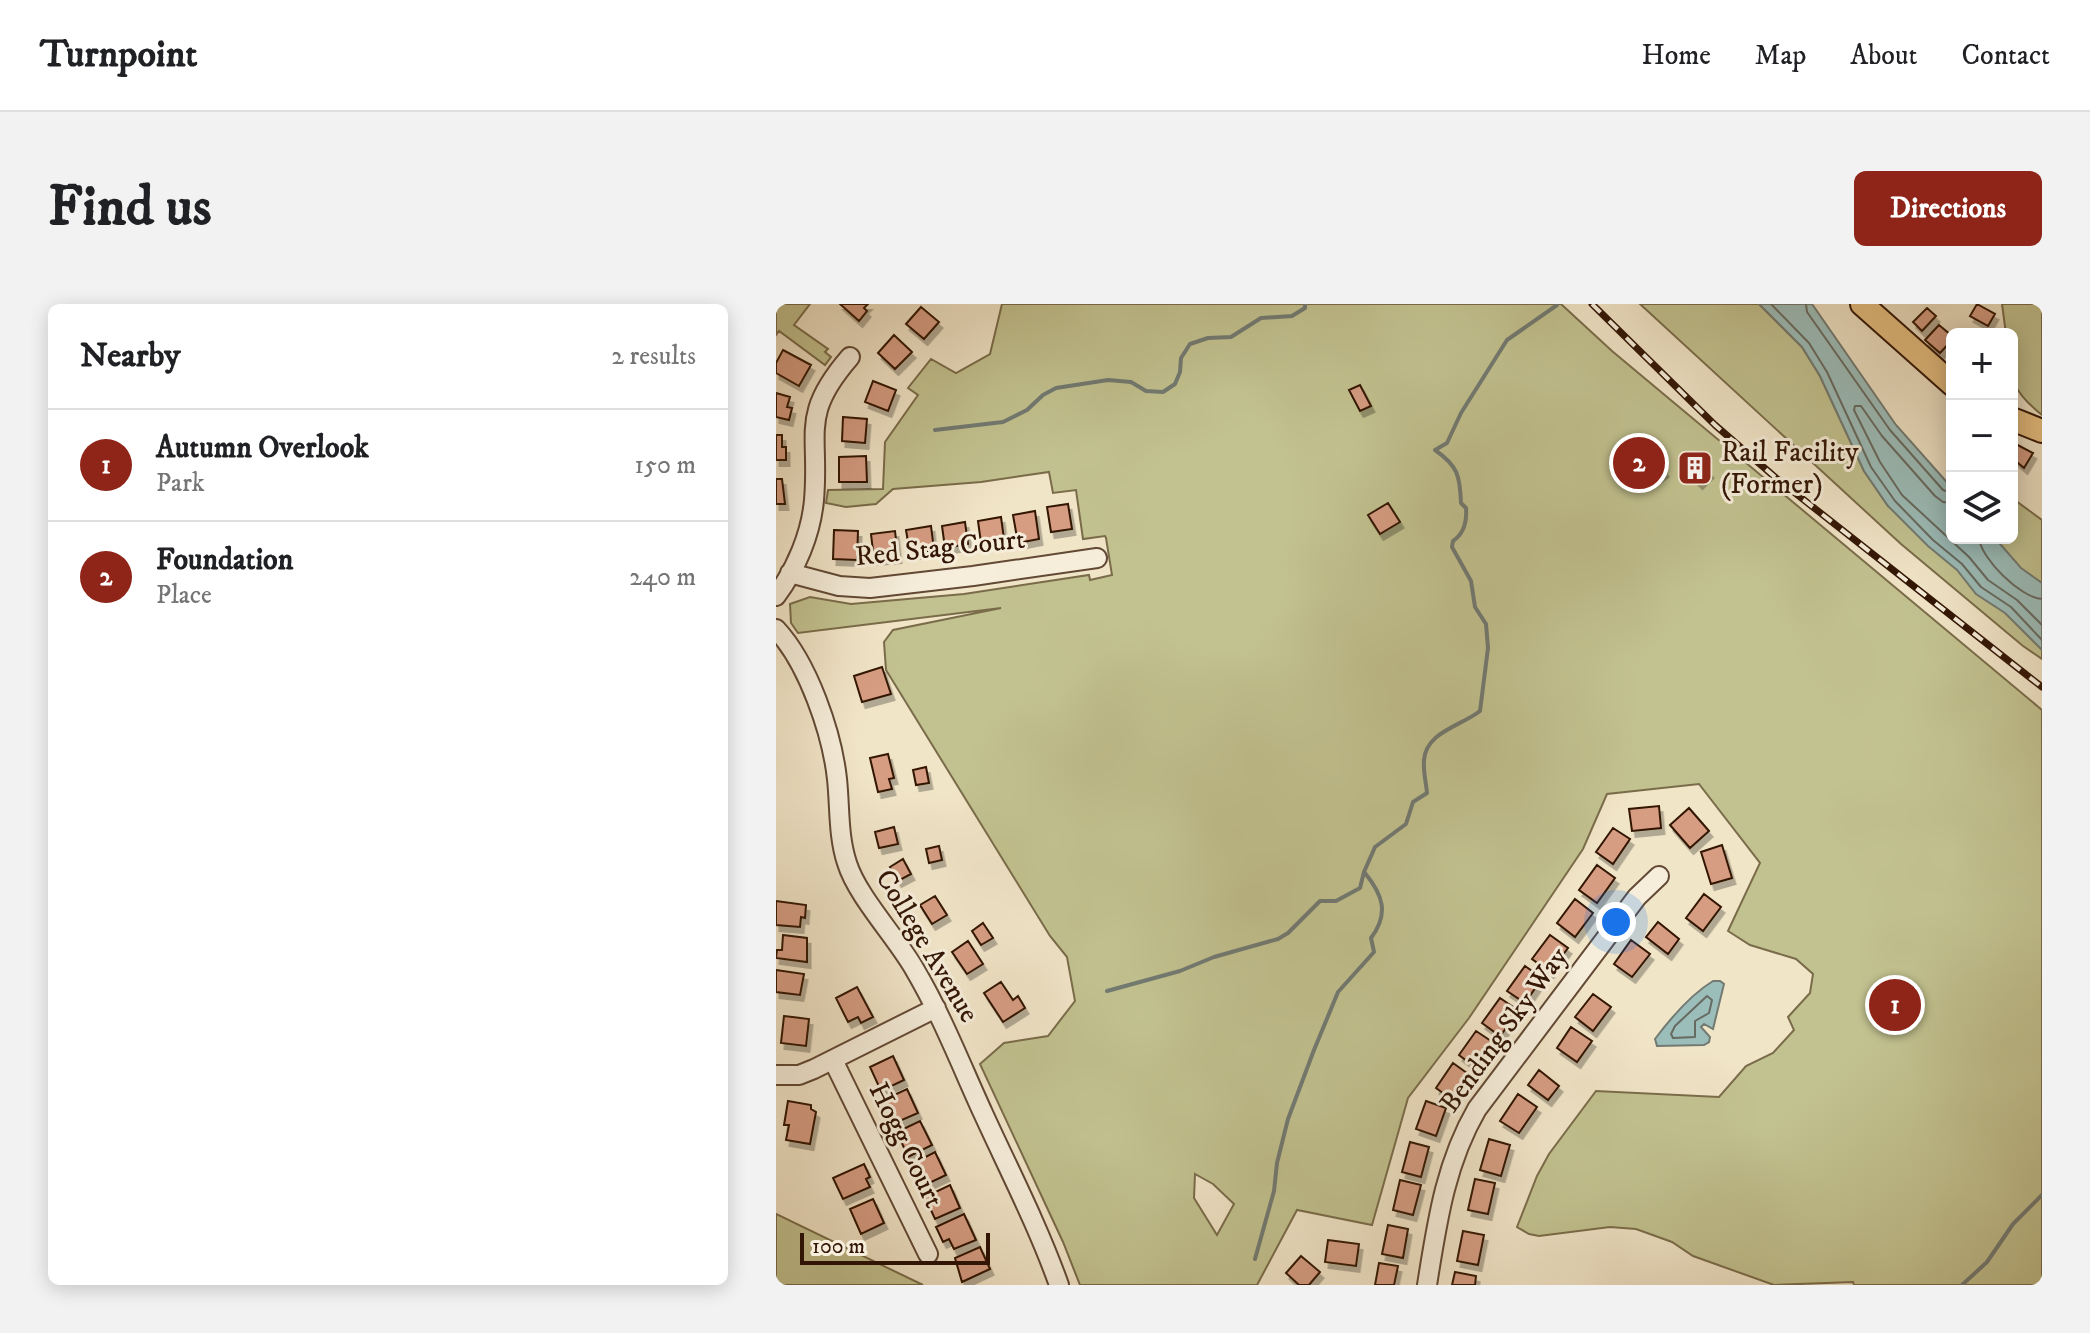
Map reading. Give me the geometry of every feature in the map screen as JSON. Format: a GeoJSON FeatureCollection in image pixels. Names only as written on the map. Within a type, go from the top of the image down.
{"type":"FeatureCollection","features":[{"type":"Feature","properties":{"kind":"main road"},"geometry":{"type":"LineString","coordinates":[[1862,304],[1946,379]]}},
{"type":"Feature","properties":{"kind":"main road"},"geometry":{"type":"LineString","coordinates":[[2018,421],[2042,431]]}},
{"type":"Feature","properties":{"kind":"street"},"geometry":{"type":"LineString","coordinates":[[776,596],[801,549],[814,500],[815,418],[821,395],[850,357]]}},
{"type":"Feature","properties":{"kind":"street","name":"Red Stag Court"},"geometry":{"type":"LineString","coordinates":[[790,573],[839,586],[870,588],[1097,558]]}},
{"type":"Feature","properties":{"kind":"street","name":"College Avenue"},"geometry":{"type":"LineString","coordinates":[[776,629],[799,661],[831,745],[848,868],[899,944],[936,1008],[1033,1219],[1059,1285]]}},
{"type":"Feature","properties":{"kind":"street","name":"Bending Sky Way"},"geometry":{"type":"LineString","coordinates":[[1427,1285],[1446,1179],[1461,1136],[1477,1109],[1637,897],[1659,876]]}},
{"type":"Feature","properties":{"kind":"street"},"geometry":{"type":"LineString","coordinates":[[776,1075],[799,1075],[936,1008]]}},
{"type":"Feature","properties":{"kind":"street","name":"Hogg Court"},"geometry":{"type":"LineString","coordinates":[[833,1060],[920,1249]]}},
{"type":"Feature","properties":{"kind":"green space"},"geometry":{"type":"Polygon","coordinates":[[[776,304],[810,304],[794,325],[828,349],[825,352],[831,357],[825,365],[779,331],[776,335],[776,304]]]}},
{"type":"Feature","properties":{"kind":"green space"},"geometry":{"type":"Polygon","coordinates":[[[1002,304],[1561,304],[1612,351],[2042,710],[2042,1285],[1854,1285],[1853,1282],[1774,1285],[1693,1256],[1672,1242],[1636,1229],[1610,1227],[1539,1236],[1517,1227],[1549,1154],[1596,1091],[1719,1097],[1746,1066],[1773,1053],[1794,1030],[1788,1017],[1810,993],[1813,974],[1796,959],[1750,945],[1728,931],[1760,863],[1699,784],[1607,794],[1583,849],[1469,1018],[1408,1098],[1372,1225],[1297,1210],[1257,1285],[1080,1285],[980,1064],[1004,1043],[1048,1036],[1075,1001],[1067,957],[1050,936],[886,670],[884,642],[893,630],[1001,608],[798,633],[791,623],[790,604],[810,597],[851,604],[964,594],[1089,575],[1090,580],[1112,575],[1105,536],[1083,539],[1076,490],[1053,493],[1049,472],[981,482],[893,489],[876,504],[846,507],[826,503],[828,490],[883,489],[885,442],[918,395],[908,388],[931,359],[956,373],[990,354],[1002,304]],[[1195,1174],[1194,1198],[1217,1235],[1234,1204],[1213,1184],[1195,1174]]]}},
{"type":"Feature","properties":{"kind":"green space"},"geometry":{"type":"Polygon","coordinates":[[[1640,304],[1759,304],[1802,347],[1820,376],[1864,471],[1888,506],[1946,535],[1946,544],[2018,544],[2018,502],[2042,520],[2042,659],[1901,544],[1640,304]]]}},
{"type":"Feature","properties":{"kind":"green space"},"geometry":{"type":"Polygon","coordinates":[[[2002,304],[2042,304],[2042,415],[2018,390],[2018,328],[2005,328],[2002,304]]]}},
{"type":"Feature","properties":{"kind":"green space"},"geometry":{"type":"Polygon","coordinates":[[[776,1214],[923,1285],[776,1285],[776,1214]]]}},
{"type":"Feature","properties":{"kind":"water"},"geometry":{"type":"Polygon","coordinates":[[[1759,304],[1812,304],[1896,425],[1946,481],[1946,544],[2000,544],[2021,568],[2042,583],[2042,650],[2005,613],[1976,594],[1957,570],[1888,506],[1864,471],[1820,376],[1802,347],[1759,304]]]}},
{"type":"Feature","properties":{"kind":"water"},"geometry":{"type":"Polygon","coordinates":[[[1713,981],[1724,984],[1713,1029],[1704,1024],[1701,1027],[1710,1037],[1709,1042],[1704,1045],[1657,1046],[1655,1039],[1674,1016],[1696,993],[1713,981]]]}},
{"type":"Feature","properties":{"kind":"building"},"geometry":{"type":"Polygon","coordinates":[[[840,304],[868,304],[859,321],[840,304]]]}},
{"type":"Feature","properties":{"kind":"building"},"geometry":{"type":"Polygon","coordinates":[[[1977,304],[1995,314],[1988,326],[1970,316],[1977,304]]]}},
{"type":"Feature","properties":{"kind":"building"},"geometry":{"type":"Polygon","coordinates":[[[921,307],[939,322],[924,339],[906,324],[921,307]]]}},
{"type":"Feature","properties":{"kind":"building"},"geometry":{"type":"Polygon","coordinates":[[[1927,308],[1936,316],[1922,331],[1913,322],[1927,308]]]}},
{"type":"Feature","properties":{"kind":"building"},"geometry":{"type":"Polygon","coordinates":[[[1939,325],[1946,331],[1946,346],[1940,353],[1925,340],[1939,325]]]}},
{"type":"Feature","properties":{"kind":"building"},"geometry":{"type":"Polygon","coordinates":[[[894,335],[912,352],[895,369],[878,353],[894,335]]]}},
{"type":"Feature","properties":{"kind":"building"},"geometry":{"type":"Polygon","coordinates":[[[783,350],[811,365],[799,386],[776,373],[776,363],[783,350]]]}},
{"type":"Feature","properties":{"kind":"building"},"geometry":{"type":"Polygon","coordinates":[[[873,381],[896,390],[888,411],[865,402],[873,381]]]}},
{"type":"Feature","properties":{"kind":"building"},"geometry":{"type":"Polygon","coordinates":[[[1360,385],[1371,406],[1360,411],[1349,390],[1360,385]]]}},
{"type":"Feature","properties":{"kind":"building"},"geometry":{"type":"Polygon","coordinates":[[[776,393],[790,397],[787,407],[792,408],[789,420],[776,417],[776,393]]]}},
{"type":"Feature","properties":{"kind":"building"},"geometry":{"type":"Polygon","coordinates":[[[843,417],[867,419],[865,443],[842,441],[843,417]]]}},
{"type":"Feature","properties":{"kind":"building"},"geometry":{"type":"Polygon","coordinates":[[[776,435],[782,435],[786,460],[776,460],[776,435]]]}},
{"type":"Feature","properties":{"kind":"building"},"geometry":{"type":"Polygon","coordinates":[[[1634,444],[1644,452],[1653,453],[1665,471],[1649,483],[1640,481],[1618,464],[1613,454],[1634,444]]]}},
{"type":"Feature","properties":{"kind":"building"},"geometry":{"type":"Polygon","coordinates":[[[2018,445],[2033,453],[2024,468],[2018,463],[2018,445]]]}},
{"type":"Feature","properties":{"kind":"building","name":"Rail Facility (Former)"},"geometry":{"type":"Polygon","coordinates":[[[1691,453],[1710,472],[1699,483],[1680,465],[1691,453]]]}},
{"type":"Feature","properties":{"kind":"building"},"geometry":{"type":"Polygon","coordinates":[[[866,456],[867,482],[839,482],[839,457],[866,456]]]}},
{"type":"Feature","properties":{"kind":"building"},"geometry":{"type":"Polygon","coordinates":[[[776,479],[782,479],[785,504],[776,504],[776,479]]]}},
{"type":"Feature","properties":{"kind":"building"},"geometry":{"type":"Polygon","coordinates":[[[1388,503],[1400,522],[1380,534],[1368,515],[1388,503]]]}},
{"type":"Feature","properties":{"kind":"building"},"geometry":{"type":"Polygon","coordinates":[[[1068,504],[1072,529],[1051,532],[1047,507],[1068,504]]]}},
{"type":"Feature","properties":{"kind":"building"},"geometry":{"type":"Polygon","coordinates":[[[1035,511],[1039,539],[1018,543],[1013,515],[1035,511]]]}},
{"type":"Feature","properties":{"kind":"building"},"geometry":{"type":"Polygon","coordinates":[[[1001,517],[1004,539],[981,543],[978,521],[1001,517]]]}},
{"type":"Feature","properties":{"kind":"building"},"geometry":{"type":"Polygon","coordinates":[[[965,522],[968,544],[945,548],[942,526],[965,522]]]}},
{"type":"Feature","properties":{"kind":"building"},"geometry":{"type":"Polygon","coordinates":[[[931,526],[934,550],[910,554],[906,530],[931,526]]]}},
{"type":"Feature","properties":{"kind":"building"},"geometry":{"type":"Polygon","coordinates":[[[834,530],[858,531],[857,560],[833,559],[834,530]]]}},
{"type":"Feature","properties":{"kind":"building"},"geometry":{"type":"Polygon","coordinates":[[[895,531],[898,557],[874,559],[871,534],[895,531]]]}},
{"type":"Feature","properties":{"kind":"building"},"geometry":{"type":"Polygon","coordinates":[[[882,667],[891,694],[862,702],[854,676],[882,667]]]}},
{"type":"Feature","properties":{"kind":"building"},"geometry":{"type":"Polygon","coordinates":[[[888,754],[894,778],[889,779],[892,789],[878,792],[870,758],[888,754]]]}},
{"type":"Feature","properties":{"kind":"building"},"geometry":{"type":"Polygon","coordinates":[[[926,767],[929,783],[916,785],[913,770],[926,767]]]}},
{"type":"Feature","properties":{"kind":"building"},"geometry":{"type":"Polygon","coordinates":[[[1659,806],[1661,828],[1632,831],[1629,809],[1659,806]]]}},
{"type":"Feature","properties":{"kind":"building"},"geometry":{"type":"Polygon","coordinates":[[[1689,808],[1709,831],[1690,848],[1670,825],[1689,808]]]}},
{"type":"Feature","properties":{"kind":"building"},"geometry":{"type":"Polygon","coordinates":[[[894,827],[898,844],[879,848],[875,832],[894,827]]]}},
{"type":"Feature","properties":{"kind":"building"},"geometry":{"type":"Polygon","coordinates":[[[1613,828],[1630,839],[1613,864],[1596,852],[1613,828]]]}},
{"type":"Feature","properties":{"kind":"building"},"geometry":{"type":"Polygon","coordinates":[[[1722,845],[1732,878],[1711,884],[1701,852],[1722,845]]]}},
{"type":"Feature","properties":{"kind":"building"},"geometry":{"type":"Polygon","coordinates":[[[939,846],[942,860],[929,863],[926,849],[939,846]]]}},
{"type":"Feature","properties":{"kind":"building"},"geometry":{"type":"Polygon","coordinates":[[[903,859],[911,874],[898,881],[890,867],[903,859]]]}},
{"type":"Feature","properties":{"kind":"building"},"geometry":{"type":"Polygon","coordinates":[[[1597,865],[1615,878],[1597,903],[1579,890],[1597,865]]]}},
{"type":"Feature","properties":{"kind":"building"},"geometry":{"type":"Polygon","coordinates":[[[1704,894],[1721,907],[1703,931],[1686,918],[1704,894]]]}},
{"type":"Feature","properties":{"kind":"building"},"geometry":{"type":"Polygon","coordinates":[[[935,896],[947,915],[932,924],[920,905],[935,896]]]}},
{"type":"Feature","properties":{"kind":"building"},"geometry":{"type":"Polygon","coordinates":[[[1575,899],[1593,913],[1575,937],[1557,923],[1575,899]]]}},
{"type":"Feature","properties":{"kind":"building"},"geometry":{"type":"Polygon","coordinates":[[[776,901],[806,905],[805,918],[801,917],[800,927],[776,925],[776,901]]]}},
{"type":"Feature","properties":{"kind":"building"},"geometry":{"type":"Polygon","coordinates":[[[1658,922],[1679,939],[1668,954],[1646,937],[1658,922]]]}},
{"type":"Feature","properties":{"kind":"building"},"geometry":{"type":"Polygon","coordinates":[[[983,923],[993,938],[981,945],[972,931],[983,923]]]}},
{"type":"Feature","properties":{"kind":"building"},"geometry":{"type":"Polygon","coordinates":[[[783,935],[807,938],[807,962],[776,958],[777,950],[782,950],[783,935]]]}},
{"type":"Feature","properties":{"kind":"building"},"geometry":{"type":"Polygon","coordinates":[[[1550,935],[1568,948],[1550,972],[1532,959],[1550,935]]]}},
{"type":"Feature","properties":{"kind":"building"},"geometry":{"type":"Polygon","coordinates":[[[1631,940],[1650,954],[1632,977],[1614,964],[1631,940]]]}},
{"type":"Feature","properties":{"kind":"building"},"geometry":{"type":"Polygon","coordinates":[[[968,941],[983,964],[967,974],[952,952],[968,941]]]}},
{"type":"Feature","properties":{"kind":"building"},"geometry":{"type":"Polygon","coordinates":[[[1525,966],[1542,978],[1525,1003],[1507,991],[1525,966]]]}},
{"type":"Feature","properties":{"kind":"building"},"geometry":{"type":"Polygon","coordinates":[[[776,970],[804,974],[800,995],[776,992],[776,970]]]}},
{"type":"Feature","properties":{"kind":"building"},"geometry":{"type":"Polygon","coordinates":[[[1001,982],[1013,1000],[1018,996],[1025,1008],[1003,1022],[984,993],[1001,982]]]}},
{"type":"Feature","properties":{"kind":"building"},"geometry":{"type":"Polygon","coordinates":[[[857,987],[873,1017],[861,1023],[858,1017],[848,1022],[836,998],[857,987]]]}},
{"type":"Feature","properties":{"kind":"building"},"geometry":{"type":"Polygon","coordinates":[[[1593,994],[1611,1007],[1593,1031],[1575,1017],[1593,994]]]}},
{"type":"Feature","properties":{"kind":"building"},"geometry":{"type":"Polygon","coordinates":[[[1500,998],[1519,1011],[1500,1036],[1482,1023],[1500,998]]]}},
{"type":"Feature","properties":{"kind":"building"},"geometry":{"type":"Polygon","coordinates":[[[784,1016],[809,1019],[806,1046],[781,1043],[784,1016]]]}},
{"type":"Feature","properties":{"kind":"building"},"geometry":{"type":"Polygon","coordinates":[[[1571,1027],[1592,1041],[1577,1062],[1557,1048],[1571,1027]]]}},
{"type":"Feature","properties":{"kind":"building"},"geometry":{"type":"Polygon","coordinates":[[[1476,1031],[1494,1043],[1476,1068],[1459,1055],[1476,1031]]]}},
{"type":"Feature","properties":{"kind":"building"},"geometry":{"type":"Polygon","coordinates":[[[893,1056],[904,1080],[881,1091],[870,1067],[893,1056]]]}},
{"type":"Feature","properties":{"kind":"building"},"geometry":{"type":"Polygon","coordinates":[[[1453,1063],[1471,1076],[1454,1101],[1436,1088],[1453,1063]]]}},
{"type":"Feature","properties":{"kind":"building"},"geometry":{"type":"Polygon","coordinates":[[[1539,1070],[1559,1086],[1548,1100],[1528,1085],[1539,1070]]]}},
{"type":"Feature","properties":{"kind":"building"},"geometry":{"type":"Polygon","coordinates":[[[907,1089],[918,1113],[895,1123],[891,1113],[885,1116],[879,1102],[907,1089]]]}},
{"type":"Feature","properties":{"kind":"building"},"geometry":{"type":"Polygon","coordinates":[[[1518,1094],[1537,1107],[1519,1133],[1500,1121],[1518,1094]]]}},
{"type":"Feature","properties":{"kind":"building"},"geometry":{"type":"Polygon","coordinates":[[[788,1101],[811,1105],[816,1112],[810,1144],[786,1140],[789,1125],[784,1125],[788,1101]]]}},
{"type":"Feature","properties":{"kind":"building"},"geometry":{"type":"Polygon","coordinates":[[[1426,1101],[1446,1108],[1436,1136],[1416,1129],[1426,1101]]]}},
{"type":"Feature","properties":{"kind":"building"},"geometry":{"type":"Polygon","coordinates":[[[920,1121],[932,1145],[908,1157],[897,1132],[920,1121]]]}},
{"type":"Feature","properties":{"kind":"building"},"geometry":{"type":"Polygon","coordinates":[[[1489,1139],[1510,1145],[1501,1176],[1480,1170],[1489,1139]]]}},
{"type":"Feature","properties":{"kind":"building"},"geometry":{"type":"Polygon","coordinates":[[[1410,1142],[1429,1147],[1421,1177],[1402,1172],[1410,1142]]]}},
{"type":"Feature","properties":{"kind":"building"},"geometry":{"type":"Polygon","coordinates":[[[935,1152],[946,1175],[923,1186],[912,1164],[935,1152]]]}},
{"type":"Feature","properties":{"kind":"building"},"geometry":{"type":"Polygon","coordinates":[[[864,1164],[870,1177],[866,1179],[870,1187],[843,1199],[833,1178],[864,1164]]]}},
{"type":"Feature","properties":{"kind":"building"},"geometry":{"type":"Polygon","coordinates":[[[1475,1179],[1495,1183],[1488,1214],[1468,1210],[1475,1179]]]}},
{"type":"Feature","properties":{"kind":"building"},"geometry":{"type":"Polygon","coordinates":[[[1400,1180],[1421,1185],[1413,1215],[1393,1210],[1400,1180]]]}},
{"type":"Feature","properties":{"kind":"building"},"geometry":{"type":"Polygon","coordinates":[[[950,1185],[960,1208],[935,1219],[925,1197],[950,1185]]]}},
{"type":"Feature","properties":{"kind":"building"},"geometry":{"type":"Polygon","coordinates":[[[873,1199],[884,1223],[861,1234],[850,1209],[873,1199]]]}},
{"type":"Feature","properties":{"kind":"building"},"geometry":{"type":"Polygon","coordinates":[[[964,1214],[976,1240],[954,1249],[949,1239],[943,1242],[936,1227],[964,1214]]]}},
{"type":"Feature","properties":{"kind":"building"},"geometry":{"type":"Polygon","coordinates":[[[1388,1225],[1408,1229],[1403,1258],[1382,1254],[1388,1225]]]}},
{"type":"Feature","properties":{"kind":"building"},"geometry":{"type":"Polygon","coordinates":[[[1463,1231],[1484,1235],[1478,1265],[1457,1261],[1463,1231]]]}},
{"type":"Feature","properties":{"kind":"building"},"geometry":{"type":"Polygon","coordinates":[[[1328,1240],[1359,1244],[1356,1266],[1325,1262],[1328,1240]]]}},
{"type":"Feature","properties":{"kind":"building"},"geometry":{"type":"Polygon","coordinates":[[[980,1247],[990,1269],[962,1282],[955,1258],[980,1247]]]}},
{"type":"Feature","properties":{"kind":"building"},"geometry":{"type":"Polygon","coordinates":[[[1301,1256],[1320,1272],[1309,1285],[1299,1285],[1286,1273],[1301,1256]]]}},
{"type":"Feature","properties":{"kind":"building"},"geometry":{"type":"Polygon","coordinates":[[[1379,1263],[1398,1266],[1394,1285],[1375,1285],[1379,1263]]]}},
{"type":"Feature","properties":{"kind":"building"},"geometry":{"type":"Polygon","coordinates":[[[1455,1272],[1476,1276],[1475,1285],[1452,1285],[1455,1272]]]}},
{"type":"Feature","properties":{"kind":"waterway"},"geometry":{"type":"LineString","coordinates":[[935,430],[1003,422],[1027,410],[1056,388],[1108,380],[1131,382],[1146,391],[1163,392],[1175,384],[1181,358],[1190,344],[1208,338],[1231,337],[1261,318],[1292,316],[1305,308],[1305,304]]}},
{"type":"Feature","properties":{"kind":"waterway"},"geometry":{"type":"LineString","coordinates":[[1107,991],[1180,971],[1288,933],[1320,901],[1336,901],[1360,888],[1375,847],[1406,824],[1413,802],[1427,793],[1426,750],[1438,736],[1480,711],[1488,648],[1486,624],[1475,607],[1471,581],[1452,547],[1453,541],[1463,530],[1466,508],[1461,503],[1460,486],[1453,467],[1435,450],[1447,443],[1461,413],[1507,340],[1557,305]]}},
{"type":"Feature","properties":{"kind":"waterway"},"geometry":{"type":"LineString","coordinates":[[1255,1259],[1274,1191],[1288,1119],[1314,1050],[1338,992],[1374,952],[1371,938],[1380,920],[1382,904],[1376,888],[1365,873]]}},
{"type":"Feature","properties":{"kind":"waterway"},"geometry":{"type":"LineString","coordinates":[[1962,1285],[1987,1262],[2013,1224],[2042,1195]]}},
{"type":"Feature","properties":{"kind":"railway"},"geometry":{"type":"LineString","coordinates":[[1592,304],[1715,425],[1776,478],[2042,687]]}},
{"type":"Feature","properties":{"kind":"place","name":"Foundation"},"geometry":{"type":"Point","coordinates":[1639,463]}},
{"type":"Feature","properties":{"kind":"place","name":"Rail Facility (Former)"},"geometry":{"type":"Point","coordinates":[1695,468]}},
{"type":"Feature","properties":{"kind":"place","name":"Autumn Overlook"},"geometry":{"type":"Point","coordinates":[1895,1005]}}]}
